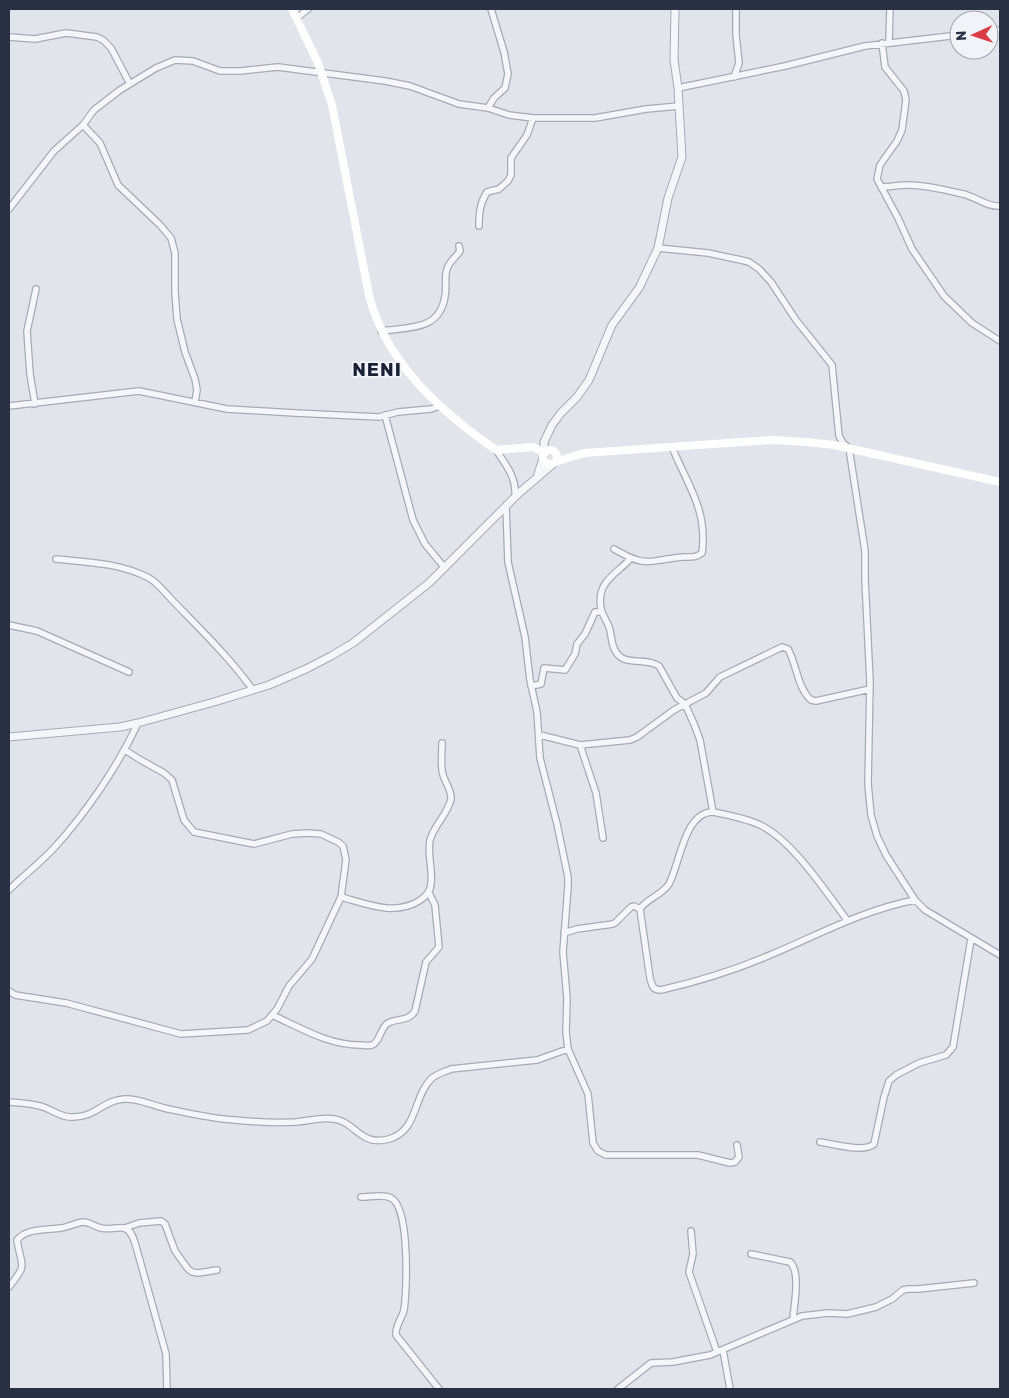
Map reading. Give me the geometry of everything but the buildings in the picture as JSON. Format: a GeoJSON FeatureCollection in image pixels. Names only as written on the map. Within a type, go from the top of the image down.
{"type":"FeatureCollection","features":[{"type":"Feature","properties":{"kind":"main road"},"geometry":{"type":"LineString","coordinates":[[292,9],[298,17],[332,105],[364,274],[374,315],[394,354],[406,370],[440,406],[496,450],[533,447],[557,458],[554,463]]}},
{"type":"Feature","properties":{"kind":"main road"},"geometry":{"type":"LineString","coordinates":[[548,453],[584,454],[772,440],[807,442],[849,448],[1000,482]]}},
{"type":"Feature","properties":{"kind":"main road"},"geometry":{"type":"LineString","coordinates":[[548,453],[548,464],[584,454]]}},
{"type":"Feature","properties":{"kind":"street"},"geometry":{"type":"LineString","coordinates":[[298,17],[308,9]]}},
{"type":"Feature","properties":{"kind":"street"},"geometry":{"type":"LineString","coordinates":[[488,108],[494,98],[505,88],[508,74],[504,52],[491,9]]}},
{"type":"Feature","properties":{"kind":"street"},"geometry":{"type":"LineString","coordinates":[[538,475],[548,453],[544,447],[544,442],[552,425],[577,397],[589,380],[612,326],[639,288],[658,248],[668,198],[682,158],[678,88],[674,60],[675,9]]}},
{"type":"Feature","properties":{"kind":"street"},"geometry":{"type":"LineString","coordinates":[[734,77],[739,62],[736,36],[736,9]]}},
{"type":"Feature","properties":{"kind":"street"},"geometry":{"type":"LineString","coordinates":[[889,42],[890,9]]}},
{"type":"Feature","properties":{"kind":"street"},"geometry":{"type":"LineString","coordinates":[[9,37],[35,39],[66,33],[97,37],[111,48],[130,84]]}},
{"type":"Feature","properties":{"kind":"street"},"geometry":{"type":"LineString","coordinates":[[678,88],[866,46],[949,36]]}},
{"type":"Feature","properties":{"kind":"street"},"geometry":{"type":"LineString","coordinates":[[882,43],[885,68],[904,90],[906,100],[902,130],[877,172],[880,187],[898,218],[912,249],[944,296],[972,323],[1000,342]]}},
{"type":"Feature","properties":{"kind":"street"},"geometry":{"type":"LineString","coordinates":[[9,209],[54,151],[83,125],[94,110],[130,84],[156,68],[175,60],[193,61],[220,71],[278,67],[320,71],[410,86],[459,104],[488,108],[509,115],[534,118],[594,118],[679,106]]}},
{"type":"Feature","properties":{"kind":"street"},"geometry":{"type":"LineString","coordinates":[[739,62],[751,73]]}},
{"type":"Feature","properties":{"kind":"street"},"geometry":{"type":"LineString","coordinates":[[479,226],[479,210],[484,197],[487,192],[499,189],[512,175],[511,158],[527,135],[534,118]]}},
{"type":"Feature","properties":{"kind":"street"},"geometry":{"type":"LineString","coordinates":[[83,125],[100,143],[118,185],[171,238],[174,252],[175,292],[179,327],[185,352],[195,379],[197,390],[195,402]]}},
{"type":"Feature","properties":{"kind":"street"},"geometry":{"type":"LineString","coordinates":[[880,187],[909,185],[928,187],[974,196],[989,205],[1000,206]]}},
{"type":"Feature","properties":{"kind":"street"},"geometry":{"type":"LineString","coordinates":[[381,331],[420,326],[435,318],[441,311],[444,303],[447,267],[460,251],[458,246]]}},
{"type":"Feature","properties":{"kind":"street"},"geometry":{"type":"LineString","coordinates":[[658,248],[708,253],[749,262],[771,282],[796,320],[832,365],[840,436],[843,443],[849,448],[865,551],[870,689],[868,749],[871,815],[876,836],[915,900],[926,910],[1000,955]]}},
{"type":"Feature","properties":{"kind":"street"},"geometry":{"type":"LineString","coordinates":[[35,404],[30,374],[27,331],[36,289]]}},
{"type":"Feature","properties":{"kind":"street"},"geometry":{"type":"LineString","coordinates":[[9,406],[139,391],[227,409],[379,416],[431,409],[440,406]]}},
{"type":"Feature","properties":{"kind":"street"},"geometry":{"type":"LineString","coordinates":[[385,415],[413,520],[425,544],[444,568]]}},
{"type":"Feature","properties":{"kind":"street"},"geometry":{"type":"LineString","coordinates":[[614,549],[630,558],[650,563],[681,557],[696,557],[702,554],[702,530],[697,501],[672,447]]}},
{"type":"Feature","properties":{"kind":"street"},"geometry":{"type":"LineString","coordinates":[[496,450],[509,468],[514,482],[515,497]]}},
{"type":"Feature","properties":{"kind":"street"},"geometry":{"type":"LineString","coordinates":[[9,738],[120,727],[138,723],[252,690],[306,669],[346,647],[429,583],[506,505],[538,475],[554,463]]}},
{"type":"Feature","properties":{"kind":"street"},"geometry":{"type":"LineString","coordinates":[[506,505],[508,562],[526,637],[531,686],[540,735],[540,758],[568,877],[563,952],[567,998],[566,1032],[568,1049],[588,1094],[593,1143],[595,1148],[602,1154],[698,1155],[730,1163],[738,1160],[738,1145]]}},
{"type":"Feature","properties":{"kind":"street"},"geometry":{"type":"LineString","coordinates":[[630,558],[606,582],[601,593],[602,612],[607,620],[617,654],[626,659],[641,660],[659,666],[677,698],[685,704],[700,740],[713,812]]}},
{"type":"Feature","properties":{"kind":"street"},"geometry":{"type":"LineString","coordinates":[[56,559],[126,568],[151,579],[212,641],[240,672],[252,690]]}},
{"type":"Feature","properties":{"kind":"street"},"geometry":{"type":"LineString","coordinates":[[531,686],[541,684],[545,668],[565,670],[575,654],[595,612],[602,612]]}},
{"type":"Feature","properties":{"kind":"street"},"geometry":{"type":"LineString","coordinates":[[9,625],[37,631],[129,672]]}},
{"type":"Feature","properties":{"kind":"street"},"geometry":{"type":"LineString","coordinates":[[540,735],[580,745],[630,740],[674,710],[706,693],[720,677],[782,647],[788,649],[794,660],[801,687],[811,700],[870,689]]}},
{"type":"Feature","properties":{"kind":"street"},"geometry":{"type":"LineString","coordinates":[[9,890],[60,840],[78,817],[125,750],[138,723]]}},
{"type":"Feature","properties":{"kind":"street"},"geometry":{"type":"LineString","coordinates":[[341,897],[390,909],[416,903],[429,893],[431,885],[430,840],[449,806],[451,796],[442,770],[442,743]]}},
{"type":"Feature","properties":{"kind":"street"},"geometry":{"type":"LineString","coordinates":[[580,745],[596,793],[604,838]]}},
{"type":"Feature","properties":{"kind":"street"},"geometry":{"type":"LineString","coordinates":[[9,991],[15,995],[81,1007],[181,1034],[248,1030],[267,1020],[272,1015],[289,986],[312,959],[341,897],[346,860],[343,846],[321,834],[307,833],[280,836],[254,844],[198,834],[189,828],[184,820],[172,780],[164,772],[139,760],[125,750]]}},
{"type":"Feature","properties":{"kind":"street"},"geometry":{"type":"LineString","coordinates":[[847,920],[807,867],[783,841],[759,824],[713,812],[700,814],[679,854],[669,883],[663,891],[646,902],[640,909],[650,978],[653,987],[656,990],[661,990],[726,973],[847,920],[892,905],[915,900]]}},
{"type":"Feature","properties":{"kind":"street"},"geometry":{"type":"LineString","coordinates":[[272,1015],[301,1030],[326,1039],[342,1044],[366,1046],[376,1042],[382,1028],[386,1024],[413,1015],[426,962],[439,947],[435,905],[429,893]]}},
{"type":"Feature","properties":{"kind":"street"},"geometry":{"type":"LineString","coordinates":[[564,933],[577,929],[613,924],[631,907],[634,906],[640,909]]}},
{"type":"Feature","properties":{"kind":"street"},"geometry":{"type":"LineString","coordinates":[[820,1142],[870,1148],[874,1144],[889,1081],[905,1070],[942,1057],[950,1052],[959,1018],[971,939]]}},
{"type":"Feature","properties":{"kind":"street"},"geometry":{"type":"LineString","coordinates":[[9,1102],[47,1108],[69,1117],[83,1117],[93,1114],[110,1102],[135,1099],[163,1107],[234,1120],[296,1122],[322,1118],[336,1119],[347,1124],[366,1139],[387,1139],[398,1136],[407,1127],[424,1089],[431,1078],[438,1074],[451,1069],[537,1060],[568,1049]]}},
{"type":"Feature","properties":{"kind":"street"},"geometry":{"type":"LineString","coordinates":[[361,1197],[390,1198],[400,1208],[404,1220],[405,1300],[403,1314],[396,1335],[439,1389]]}},
{"type":"Feature","properties":{"kind":"street"},"geometry":{"type":"LineString","coordinates":[[9,1287],[22,1268],[17,1240],[22,1235],[40,1230],[62,1228],[82,1222],[103,1229],[125,1228],[139,1223],[161,1221],[165,1224],[175,1251],[188,1269],[198,1273],[217,1270]]}},
{"type":"Feature","properties":{"kind":"street"},"geometry":{"type":"LineString","coordinates":[[125,1228],[130,1231],[133,1237],[162,1342],[167,1362],[167,1389]]}},
{"type":"Feature","properties":{"kind":"street"},"geometry":{"type":"LineString","coordinates":[[691,1231],[693,1254],[689,1272],[720,1351],[730,1389]]}},
{"type":"Feature","properties":{"kind":"street"},"geometry":{"type":"LineString","coordinates":[[751,1254],[790,1262],[793,1265],[796,1276],[793,1319]]}},
{"type":"Feature","properties":{"kind":"street"},"geometry":{"type":"LineString","coordinates":[[618,1389],[651,1363],[704,1357],[793,1319],[808,1315],[846,1314],[864,1310],[884,1303],[908,1289],[974,1283]]}},
{"type":"Feature","properties":{"kind":"district","name":"NENI"},"geometry":{"type":"Point","coordinates":[377,369]}}]}
